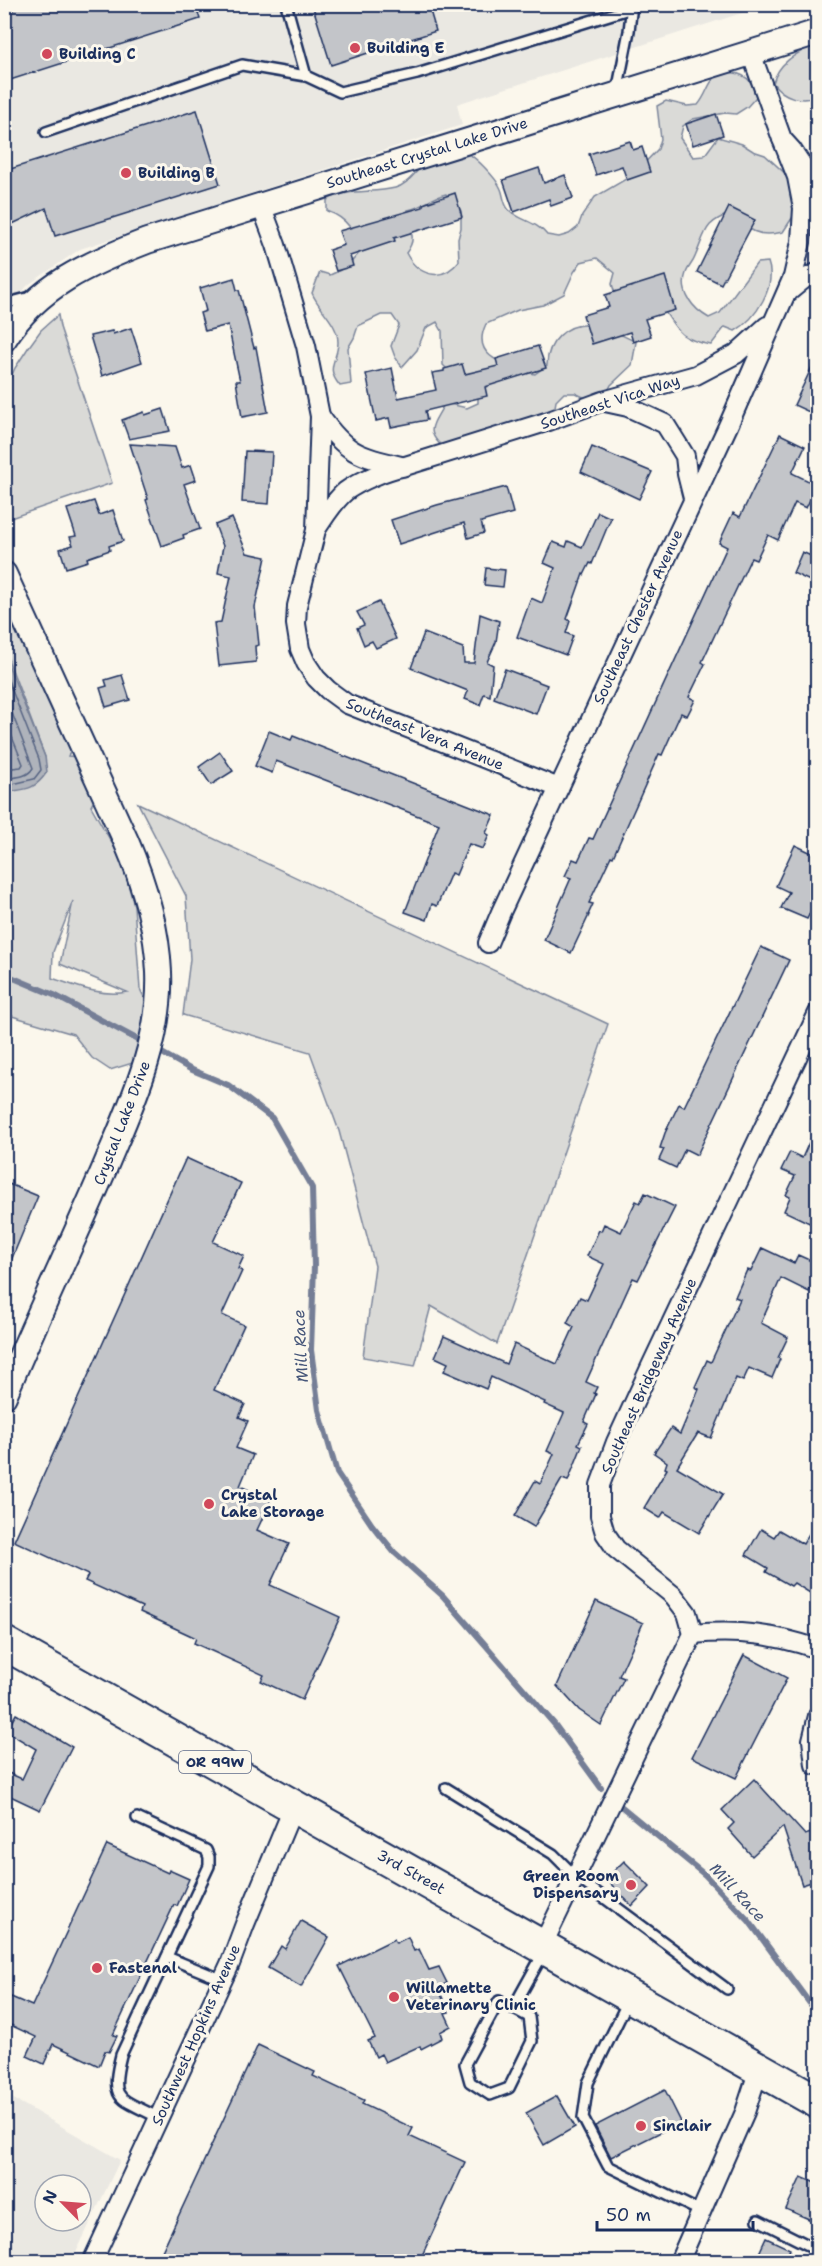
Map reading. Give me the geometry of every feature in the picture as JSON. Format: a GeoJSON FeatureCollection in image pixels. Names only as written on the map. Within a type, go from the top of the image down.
{"type":"FeatureCollection","features":[{"type":"Feature","properties":{"kind":"highway","name":"3rd Street"},"geometry":{"type":"LineString","coordinates":[[4,1643],[818,2102]]}},
{"type":"Feature","properties":{"kind":"street","name":"Southeast Crystal Lake Drive"},"geometry":{"type":"LineString","coordinates":[[45,293],[67,277],[96,261],[147,241],[818,32]]}},
{"type":"Feature","properties":{"kind":"street","name":"Southeast Chester Avenue"},"geometry":{"type":"LineString","coordinates":[[488,943],[728,426],[788,291],[799,254],[802,208],[798,177],[751,53]]}},
{"type":"Feature","properties":{"kind":"street"},"geometry":{"type":"LineString","coordinates":[[782,139],[818,189]]}},
{"type":"Feature","properties":{"kind":"street","name":"Southeast Vera Avenue"},"geometry":{"type":"LineString","coordinates":[[261,205],[276,245],[306,346],[320,416],[316,530],[297,606],[296,624],[300,649],[306,663],[328,690],[348,704],[559,788]]}},
{"type":"Feature","properties":{"kind":"street"},"geometry":{"type":"LineString","coordinates":[[788,291],[818,272]]}},
{"type":"Feature","properties":{"kind":"street","name":"Southeast Vica Way"},"geometry":{"type":"LineString","coordinates":[[316,530],[326,513],[346,491],[389,469],[402,467],[549,421],[603,401],[696,375],[727,360],[769,324],[788,291]]}},
{"type":"Feature","properties":{"kind":"street"},"geometry":{"type":"LineString","coordinates":[[4,339],[13,326],[45,293]]}},
{"type":"Feature","properties":{"kind":"street"},"geometry":{"type":"LineString","coordinates":[[603,401],[628,407],[665,424],[685,456],[693,498]]}},
{"type":"Feature","properties":{"kind":"street"},"geometry":{"type":"LineString","coordinates":[[320,416],[346,448],[370,459],[402,467]]}},
{"type":"Feature","properties":{"kind":"street","name":"Crystal Lake Drive"},"geometry":{"type":"LineString","coordinates":[[4,574],[126,841],[143,884],[151,913],[159,973],[155,1027],[146,1066],[85,1215],[6,1386]]}},
{"type":"Feature","properties":{"kind":"street","name":"Southeast Bridgeway Avenue"},"geometry":{"type":"LineString","coordinates":[[693,1634],[687,1613],[674,1596],[616,1549],[605,1533],[600,1516],[600,1485],[632,1408],[818,1013]]}},
{"type":"Feature","properties":{"kind":"street"},"geometry":{"type":"LineString","coordinates":[[544,1947],[693,1634],[729,1631],[762,1634],[818,1648]]}},
{"type":"Feature","properties":{"kind":"street"},"geometry":{"type":"LineString","coordinates":[[815,1765],[812,1740],[818,1716]]}},
{"type":"Feature","properties":{"kind":"street","name":"Southwest Hopkins Avenue"},"geometry":{"type":"LineString","coordinates":[[92,2262],[223,1980],[294,1806]]}},
{"type":"Feature","properties":{"kind":"street"},"geometry":{"type":"LineString","coordinates":[[679,2262],[745,2112],[759,2069]]}},
{"type":"Feature","properties":{"kind":"lane"},"geometry":{"type":"LineString","coordinates":[[286,4],[306,76]]}},
{"type":"Feature","properties":{"kind":"lane"},"geometry":{"type":"LineString","coordinates":[[46,132],[242,65],[306,76],[340,92],[417,74],[632,6],[616,94]]}},
{"type":"Feature","properties":{"kind":"lane"},"geometry":{"type":"LineString","coordinates":[[4,304],[45,293]]}},
{"type":"Feature","properties":{"kind":"lane"},"geometry":{"type":"LineString","coordinates":[[446,1788],[553,1854],[576,1877],[727,1989]]}},
{"type":"Feature","properties":{"kind":"lane"},"geometry":{"type":"LineString","coordinates":[[136,1818],[206,1850],[209,1857],[209,1866],[121,2055],[115,2080],[116,2092],[122,2098],[159,2118]]}},
{"type":"Feature","properties":{"kind":"lane"},"geometry":{"type":"LineString","coordinates":[[513,2008],[544,1947]]}},
{"type":"Feature","properties":{"kind":"lane"},"geometry":{"type":"LineString","coordinates":[[167,1956],[223,1980]]}},
{"type":"Feature","properties":{"kind":"lane"},"geometry":{"type":"LineString","coordinates":[[630,1996],[588,2083],[583,2118],[608,2166],[702,2212]]}},
{"type":"Feature","properties":{"kind":"lane"},"geometry":{"type":"LineString","coordinates":[[499,2001],[513,2008],[529,2017],[532,2041],[509,2088],[490,2094],[470,2082],[465,2064],[499,2001]]}},
{"type":"Feature","properties":{"kind":"lane"},"geometry":{"type":"LineString","coordinates":[[758,2220],[818,2250]]}},
{"type":"Feature","properties":{"kind":"shaded area"},"geometry":{"type":"Polygon","coordinates":[[[5,5],[767,5],[457,104],[462,125],[80,249],[28,285],[5,312],[5,5]]]}},
{"type":"Feature","properties":{"kind":"shaded area"},"geometry":{"type":"Polygon","coordinates":[[[817,43],[817,96],[799,99],[782,92],[773,83],[780,69],[790,59],[817,43]]]}},
{"type":"Feature","properties":{"kind":"shaded area"},"geometry":{"type":"Polygon","coordinates":[[[725,72],[742,75],[753,86],[756,97],[736,114],[725,113],[693,119],[683,126],[680,138],[693,157],[704,156],[718,137],[742,144],[765,155],[790,178],[796,212],[783,232],[767,234],[754,231],[732,213],[716,220],[704,234],[687,271],[684,287],[693,305],[709,318],[720,313],[757,263],[768,262],[770,281],[767,291],[757,310],[743,326],[735,331],[725,327],[711,345],[689,339],[677,330],[656,299],[615,294],[612,284],[615,273],[597,258],[581,262],[564,294],[543,305],[518,310],[486,324],[482,336],[487,353],[494,359],[535,374],[547,365],[554,342],[574,327],[597,326],[636,342],[632,365],[596,403],[575,393],[564,393],[556,401],[554,413],[450,454],[433,435],[433,425],[445,403],[467,408],[478,403],[478,392],[443,365],[442,331],[437,322],[426,328],[417,350],[402,367],[391,346],[399,325],[392,315],[381,315],[358,326],[348,348],[351,384],[340,386],[332,369],[337,349],[337,335],[332,323],[312,293],[320,272],[330,275],[335,273],[359,253],[350,227],[327,211],[327,200],[343,194],[386,190],[401,186],[431,160],[462,151],[478,161],[495,179],[506,205],[513,214],[543,230],[547,235],[559,237],[569,234],[578,227],[582,216],[595,197],[633,175],[658,149],[661,139],[657,106],[666,101],[687,106],[698,105],[711,82],[725,72]],[[446,194],[408,210],[405,224],[412,238],[406,253],[417,267],[431,274],[445,272],[459,261],[458,239],[461,228],[461,211],[455,201],[446,194]]]}},
{"type":"Feature","properties":{"kind":"shaded area"},"geometry":{"type":"Polygon","coordinates":[[[58,315],[112,483],[5,520],[5,390],[28,348],[41,330],[58,315]]]}},
{"type":"Feature","properties":{"kind":"shaded area"},"geometry":{"type":"Polygon","coordinates":[[[5,589],[81,725],[68,756],[94,758],[105,779],[91,806],[122,861],[134,906],[140,989],[150,1009],[136,1062],[110,1070],[92,1058],[73,1034],[5,1014],[4,773],[45,757],[5,651],[5,589]],[[73,901],[53,952],[52,978],[98,992],[127,992],[60,964],[73,901]]]}},
{"type":"Feature","properties":{"kind":"shaded area"},"geometry":{"type":"Polygon","coordinates":[[[138,803],[608,1024],[497,1344],[431,1306],[415,1366],[363,1357],[375,1266],[339,1131],[310,1052],[183,1015],[190,959],[186,896],[138,803]]]}},
{"type":"Feature","properties":{"kind":"shaded area"},"geometry":{"type":"Polygon","coordinates":[[[5,2094],[120,2160],[93,2217],[93,2173],[33,2173],[33,2233],[85,2233],[72,2261],[5,2261],[5,2094]]]}},
{"type":"Feature","properties":{"kind":"water"},"geometry":{"type":"Polygon","coordinates":[[[4,654],[45,757],[47,772],[34,786],[5,792],[4,654]]]}},
{"type":"Feature","properties":{"kind":"building","name":"Building C"},"geometry":{"type":"Polygon","coordinates":[[[16,4],[195,4],[200,19],[4,82],[4,26],[16,4]]]}},
{"type":"Feature","properties":{"kind":"building","name":"Building E"},"geometry":{"type":"Polygon","coordinates":[[[312,4],[428,4],[436,31],[331,65],[312,4]]]}},
{"type":"Feature","properties":{"kind":"building","name":"Building B"},"geometry":{"type":"Polygon","coordinates":[[[197,110],[220,184],[55,236],[46,208],[4,228],[4,171],[197,110]]]}},
{"type":"Feature","properties":{"kind":"building"},"geometry":{"type":"Polygon","coordinates":[[[716,114],[723,135],[693,145],[686,124],[716,114]]]}},
{"type":"Feature","properties":{"kind":"building"},"geometry":{"type":"Polygon","coordinates":[[[630,141],[633,150],[642,147],[650,172],[627,180],[622,166],[596,175],[589,154],[630,141]]]}},
{"type":"Feature","properties":{"kind":"building"},"geometry":{"type":"Polygon","coordinates":[[[539,168],[544,183],[565,175],[573,198],[551,206],[549,199],[514,212],[503,180],[539,168]]]}},
{"type":"Feature","properties":{"kind":"building"},"geometry":{"type":"Polygon","coordinates":[[[455,193],[462,217],[394,238],[395,241],[350,256],[353,266],[336,271],[329,250],[344,245],[339,231],[423,207],[423,204],[455,193]]]}},
{"type":"Feature","properties":{"kind":"building"},"geometry":{"type":"Polygon","coordinates":[[[729,207],[755,220],[721,284],[697,272],[729,207]]]}},
{"type":"Feature","properties":{"kind":"building"},"geometry":{"type":"Polygon","coordinates":[[[665,276],[675,310],[645,319],[651,336],[633,342],[630,332],[592,344],[583,315],[609,307],[605,295],[665,276]]]}},
{"type":"Feature","properties":{"kind":"building"},"geometry":{"type":"Polygon","coordinates":[[[234,278],[254,348],[256,347],[268,412],[242,417],[236,381],[240,381],[228,325],[205,331],[200,313],[206,311],[200,288],[234,278]]]}},
{"type":"Feature","properties":{"kind":"building"},"geometry":{"type":"Polygon","coordinates":[[[131,328],[142,362],[102,376],[90,336],[112,331],[113,334],[131,328]]]}},
{"type":"Feature","properties":{"kind":"building"},"geometry":{"type":"Polygon","coordinates":[[[538,346],[546,368],[485,387],[487,396],[425,411],[427,420],[391,427],[389,418],[376,421],[366,374],[392,368],[398,398],[436,390],[432,373],[462,364],[465,374],[498,366],[496,359],[538,346]]]}},
{"type":"Feature","properties":{"kind":"building"},"geometry":{"type":"Polygon","coordinates":[[[818,354],[818,416],[794,405],[818,354]]]}},
{"type":"Feature","properties":{"kind":"building"},"geometry":{"type":"Polygon","coordinates":[[[163,409],[170,431],[129,439],[122,420],[144,412],[145,415],[163,409]]]}},
{"type":"Feature","properties":{"kind":"building"},"geometry":{"type":"Polygon","coordinates":[[[780,434],[805,446],[792,473],[817,485],[806,508],[795,503],[778,540],[768,535],[756,560],[751,558],[702,662],[705,664],[689,697],[695,700],[687,716],[681,713],[662,755],[659,754],[613,857],[611,856],[589,903],[593,904],[571,953],[544,940],[571,878],[565,876],[573,859],[578,861],[589,838],[593,839],[727,547],[719,543],[733,513],[740,517],[780,434]]]}},
{"type":"Feature","properties":{"kind":"building"},"geometry":{"type":"Polygon","coordinates":[[[130,444],[175,447],[182,468],[191,465],[196,480],[184,484],[200,529],[162,546],[130,444]]]}},
{"type":"Feature","properties":{"kind":"building"},"geometry":{"type":"Polygon","coordinates":[[[592,447],[652,472],[639,499],[581,472],[592,447]]]}},
{"type":"Feature","properties":{"kind":"building"},"geometry":{"type":"Polygon","coordinates":[[[245,451],[272,452],[269,504],[242,502],[245,451]]]}},
{"type":"Feature","properties":{"kind":"building"},"geometry":{"type":"Polygon","coordinates":[[[506,487],[513,513],[481,522],[484,533],[468,538],[464,523],[399,544],[391,520],[506,487]]]}},
{"type":"Feature","properties":{"kind":"building"},"geometry":{"type":"Polygon","coordinates":[[[94,501],[99,515],[113,510],[123,541],[109,546],[110,550],[87,558],[88,561],[66,568],[60,549],[73,545],[70,537],[76,536],[67,509],[94,501]]]}},
{"type":"Feature","properties":{"kind":"building"},"geometry":{"type":"Polygon","coordinates":[[[598,512],[611,518],[592,564],[590,563],[583,574],[567,619],[570,621],[566,633],[573,636],[566,655],[517,637],[531,598],[542,603],[555,568],[544,563],[553,542],[566,547],[568,541],[582,547],[598,512]]]}},
{"type":"Feature","properties":{"kind":"building"},"geometry":{"type":"Polygon","coordinates":[[[232,518],[247,553],[266,557],[255,607],[259,645],[255,646],[256,662],[219,666],[214,623],[221,622],[231,576],[218,573],[223,546],[215,525],[232,518]]]}},
{"type":"Feature","properties":{"kind":"building"},"geometry":{"type":"Polygon","coordinates":[[[802,552],[818,559],[818,570],[812,582],[793,573],[802,552]]]}},
{"type":"Feature","properties":{"kind":"building"},"geometry":{"type":"Polygon","coordinates":[[[486,568],[505,570],[503,587],[484,585],[486,568]]]}},
{"type":"Feature","properties":{"kind":"building"},"geometry":{"type":"Polygon","coordinates":[[[379,602],[396,639],[376,648],[372,641],[364,645],[357,628],[364,625],[357,612],[379,602]]]}},
{"type":"Feature","properties":{"kind":"building"},"geometry":{"type":"Polygon","coordinates":[[[480,614],[499,621],[496,642],[487,662],[493,665],[490,696],[484,694],[480,705],[465,699],[468,691],[411,668],[424,633],[463,648],[464,663],[474,663],[480,614]]]}},
{"type":"Feature","properties":{"kind":"building"},"geometry":{"type":"Polygon","coordinates":[[[505,669],[547,685],[536,714],[494,698],[505,669]]]}},
{"type":"Feature","properties":{"kind":"building"},"geometry":{"type":"Polygon","coordinates":[[[122,675],[130,700],[106,707],[100,688],[107,686],[105,680],[122,675]]]}},
{"type":"Feature","properties":{"kind":"building"},"geometry":{"type":"Polygon","coordinates":[[[269,731],[291,740],[293,736],[494,815],[486,833],[489,835],[483,849],[469,844],[456,875],[451,873],[437,906],[432,904],[427,920],[405,912],[439,824],[276,761],[272,773],[255,766],[269,731]]]}},
{"type":"Feature","properties":{"kind":"building"},"geometry":{"type":"Polygon","coordinates":[[[220,752],[233,771],[211,785],[199,767],[220,752]]]}},
{"type":"Feature","properties":{"kind":"building"},"geometry":{"type":"Polygon","coordinates":[[[795,845],[818,856],[818,896],[807,919],[781,908],[789,892],[776,886],[795,845]]]}},
{"type":"Feature","properties":{"kind":"building"},"geometry":{"type":"Polygon","coordinates":[[[761,947],[789,960],[697,1155],[685,1149],[676,1168],[659,1160],[664,1149],[660,1148],[665,1133],[679,1104],[684,1107],[761,947]]]}},
{"type":"Feature","properties":{"kind":"building"},"geometry":{"type":"Polygon","coordinates":[[[818,1122],[818,1227],[784,1211],[790,1197],[786,1195],[795,1176],[781,1170],[790,1152],[802,1158],[818,1122]]]}},
{"type":"Feature","properties":{"kind":"building"},"geometry":{"type":"Polygon","coordinates":[[[186,1158],[241,1183],[213,1242],[244,1256],[238,1269],[242,1271],[222,1315],[244,1325],[214,1390],[245,1404],[239,1417],[248,1421],[236,1448],[253,1455],[240,1486],[271,1500],[257,1530],[289,1544],[270,1585],[340,1617],[302,1700],[261,1681],[264,1675],[194,1643],[196,1638],[140,1612],[142,1607],[85,1581],[88,1575],[14,1541],[186,1158]]]}},
{"type":"Feature","properties":{"kind":"building"},"geometry":{"type":"Polygon","coordinates":[[[4,1182],[38,1196],[5,1275],[4,1275],[4,1182]]]}},
{"type":"Feature","properties":{"kind":"building"},"geometry":{"type":"Polygon","coordinates":[[[645,1193],[675,1207],[638,1280],[633,1278],[586,1382],[597,1387],[594,1393],[596,1394],[584,1422],[588,1424],[578,1444],[582,1446],[568,1481],[562,1479],[534,1527],[515,1516],[535,1481],[540,1484],[554,1454],[547,1451],[564,1413],[491,1377],[486,1389],[444,1371],[448,1363],[435,1357],[444,1336],[506,1364],[514,1344],[557,1364],[574,1327],[567,1323],[580,1297],[587,1300],[604,1264],[587,1256],[599,1230],[601,1231],[604,1224],[621,1232],[636,1201],[640,1203],[645,1193]]]}},
{"type":"Feature","properties":{"kind":"building"},"geometry":{"type":"Polygon","coordinates":[[[762,1248],[794,1263],[798,1255],[818,1264],[818,1292],[810,1289],[809,1292],[781,1278],[761,1323],[788,1337],[772,1378],[749,1368],[743,1381],[736,1378],[711,1438],[698,1433],[677,1467],[723,1494],[699,1533],[664,1512],[660,1518],[644,1508],[667,1469],[665,1468],[667,1462],[654,1453],[671,1428],[680,1434],[699,1389],[695,1387],[707,1360],[711,1362],[740,1299],[735,1297],[747,1270],[751,1271],[762,1248]]]}},
{"type":"Feature","properties":{"kind":"building"},"geometry":{"type":"Polygon","coordinates":[[[818,1518],[818,1598],[794,1583],[791,1586],[766,1572],[768,1568],[746,1555],[761,1529],[774,1537],[779,1530],[803,1544],[818,1518]]]}},
{"type":"Feature","properties":{"kind":"building"},"geometry":{"type":"Polygon","coordinates":[[[596,1601],[643,1623],[619,1676],[624,1678],[601,1725],[579,1710],[557,1686],[596,1601]]]}},
{"type":"Feature","properties":{"kind":"building"},"geometry":{"type":"Polygon","coordinates":[[[744,1655],[787,1678],[736,1778],[692,1757],[744,1655]]]}},
{"type":"Feature","properties":{"kind":"building"},"geometry":{"type":"Polygon","coordinates":[[[16,1714],[72,1747],[40,1810],[4,1793],[4,1771],[22,1779],[36,1749],[6,1731],[16,1714]]]}},
{"type":"Feature","properties":{"kind":"building"},"geometry":{"type":"Polygon","coordinates":[[[754,1779],[805,1835],[818,1831],[818,1880],[802,1885],[783,1827],[752,1856],[728,1829],[734,1823],[722,1810],[754,1779]]]}},
{"type":"Feature","properties":{"kind":"building","name":"Fastenal"},"geometry":{"type":"Polygon","coordinates":[[[107,1845],[168,1873],[169,1870],[189,1879],[177,1906],[174,1905],[113,2035],[117,2036],[109,2052],[105,2051],[99,2066],[53,2044],[44,2064],[27,2056],[36,2037],[4,2022],[4,1994],[32,2006],[107,1845]]]}},
{"type":"Feature","properties":{"kind":"building"},"geometry":{"type":"Polygon","coordinates":[[[624,1861],[650,1887],[632,1906],[606,1879],[624,1861]]]}},
{"type":"Feature","properties":{"kind":"building"},"geometry":{"type":"Polygon","coordinates":[[[301,1921],[329,1937],[301,1987],[268,1968],[281,1946],[285,1949],[301,1921]]]}},
{"type":"Feature","properties":{"kind":"building","name":"Willamette Veterinary Clinic"},"geometry":{"type":"Polygon","coordinates":[[[408,1937],[414,1951],[419,1949],[429,1970],[439,1967],[447,1983],[438,1988],[449,2012],[445,2013],[451,2026],[440,2032],[442,2038],[421,2049],[420,2046],[385,2062],[381,2054],[376,2057],[368,2041],[375,2038],[339,1966],[394,1939],[396,1943],[408,1937]]]}},
{"type":"Feature","properties":{"kind":"building"},"geometry":{"type":"Polygon","coordinates":[[[258,2045],[315,2072],[313,2076],[364,2100],[362,2104],[413,2128],[409,2136],[465,2162],[419,2262],[157,2262],[258,2045]]]}},
{"type":"Feature","properties":{"kind":"building"},"geometry":{"type":"Polygon","coordinates":[[[665,2090],[681,2122],[611,2157],[595,2126],[665,2090]]]}},
{"type":"Feature","properties":{"kind":"building"},"geometry":{"type":"Polygon","coordinates":[[[557,2096],[575,2127],[544,2145],[526,2113],[557,2096]]]}},
{"type":"Feature","properties":{"kind":"building"},"geometry":{"type":"Polygon","coordinates":[[[801,2177],[818,2184],[818,2223],[786,2209],[801,2177]]]}},
{"type":"Feature","properties":{"kind":"building"},"geometry":{"type":"Polygon","coordinates":[[[766,2238],[790,2249],[784,2262],[755,2262],[766,2238]]]}},
{"type":"Feature","properties":{"kind":"waterway","name":"Mill Race"},"geometry":{"type":"LineString","coordinates":[[4,974],[54,995],[146,1044]]}},
{"type":"Feature","properties":{"kind":"waterway","name":"Mill Race"},"geometry":{"type":"LineString","coordinates":[[155,1049],[190,1069],[228,1085],[272,1118],[312,1188],[314,1266],[311,1350],[319,1410],[337,1473],[372,1525],[394,1552],[443,1596],[555,1725],[601,1788]]}},
{"type":"Feature","properties":{"kind":"waterway","name":"Mill Race"},"geometry":{"type":"LineString","coordinates":[[622,1807],[705,1875],[749,1921],[811,2005],[818,2010]]}},
{"type":"Feature","properties":{"kind":"place","name":"Building E"},"geometry":{"type":"Point","coordinates":[355,48]}},
{"type":"Feature","properties":{"kind":"place","name":"Building C"},"geometry":{"type":"Point","coordinates":[47,54]}},
{"type":"Feature","properties":{"kind":"place","name":"Building B"},"geometry":{"type":"Point","coordinates":[126,173]}},
{"type":"Feature","properties":{"kind":"place","name":"Crystal Lake Storage"},"geometry":{"type":"Point","coordinates":[209,1504]}},
{"type":"Feature","properties":{"kind":"place","name":"Green Room Dispensary"},"geometry":{"type":"Point","coordinates":[631,1885]}},
{"type":"Feature","properties":{"kind":"place","name":"Fastenal"},"geometry":{"type":"Point","coordinates":[97,1968]}},
{"type":"Feature","properties":{"kind":"place","name":"Willamette Veterinary Clinic"},"geometry":{"type":"Point","coordinates":[394,1997]}},
{"type":"Feature","properties":{"kind":"place","name":"Sinclair"},"geometry":{"type":"Point","coordinates":[641,2126]}}]}
